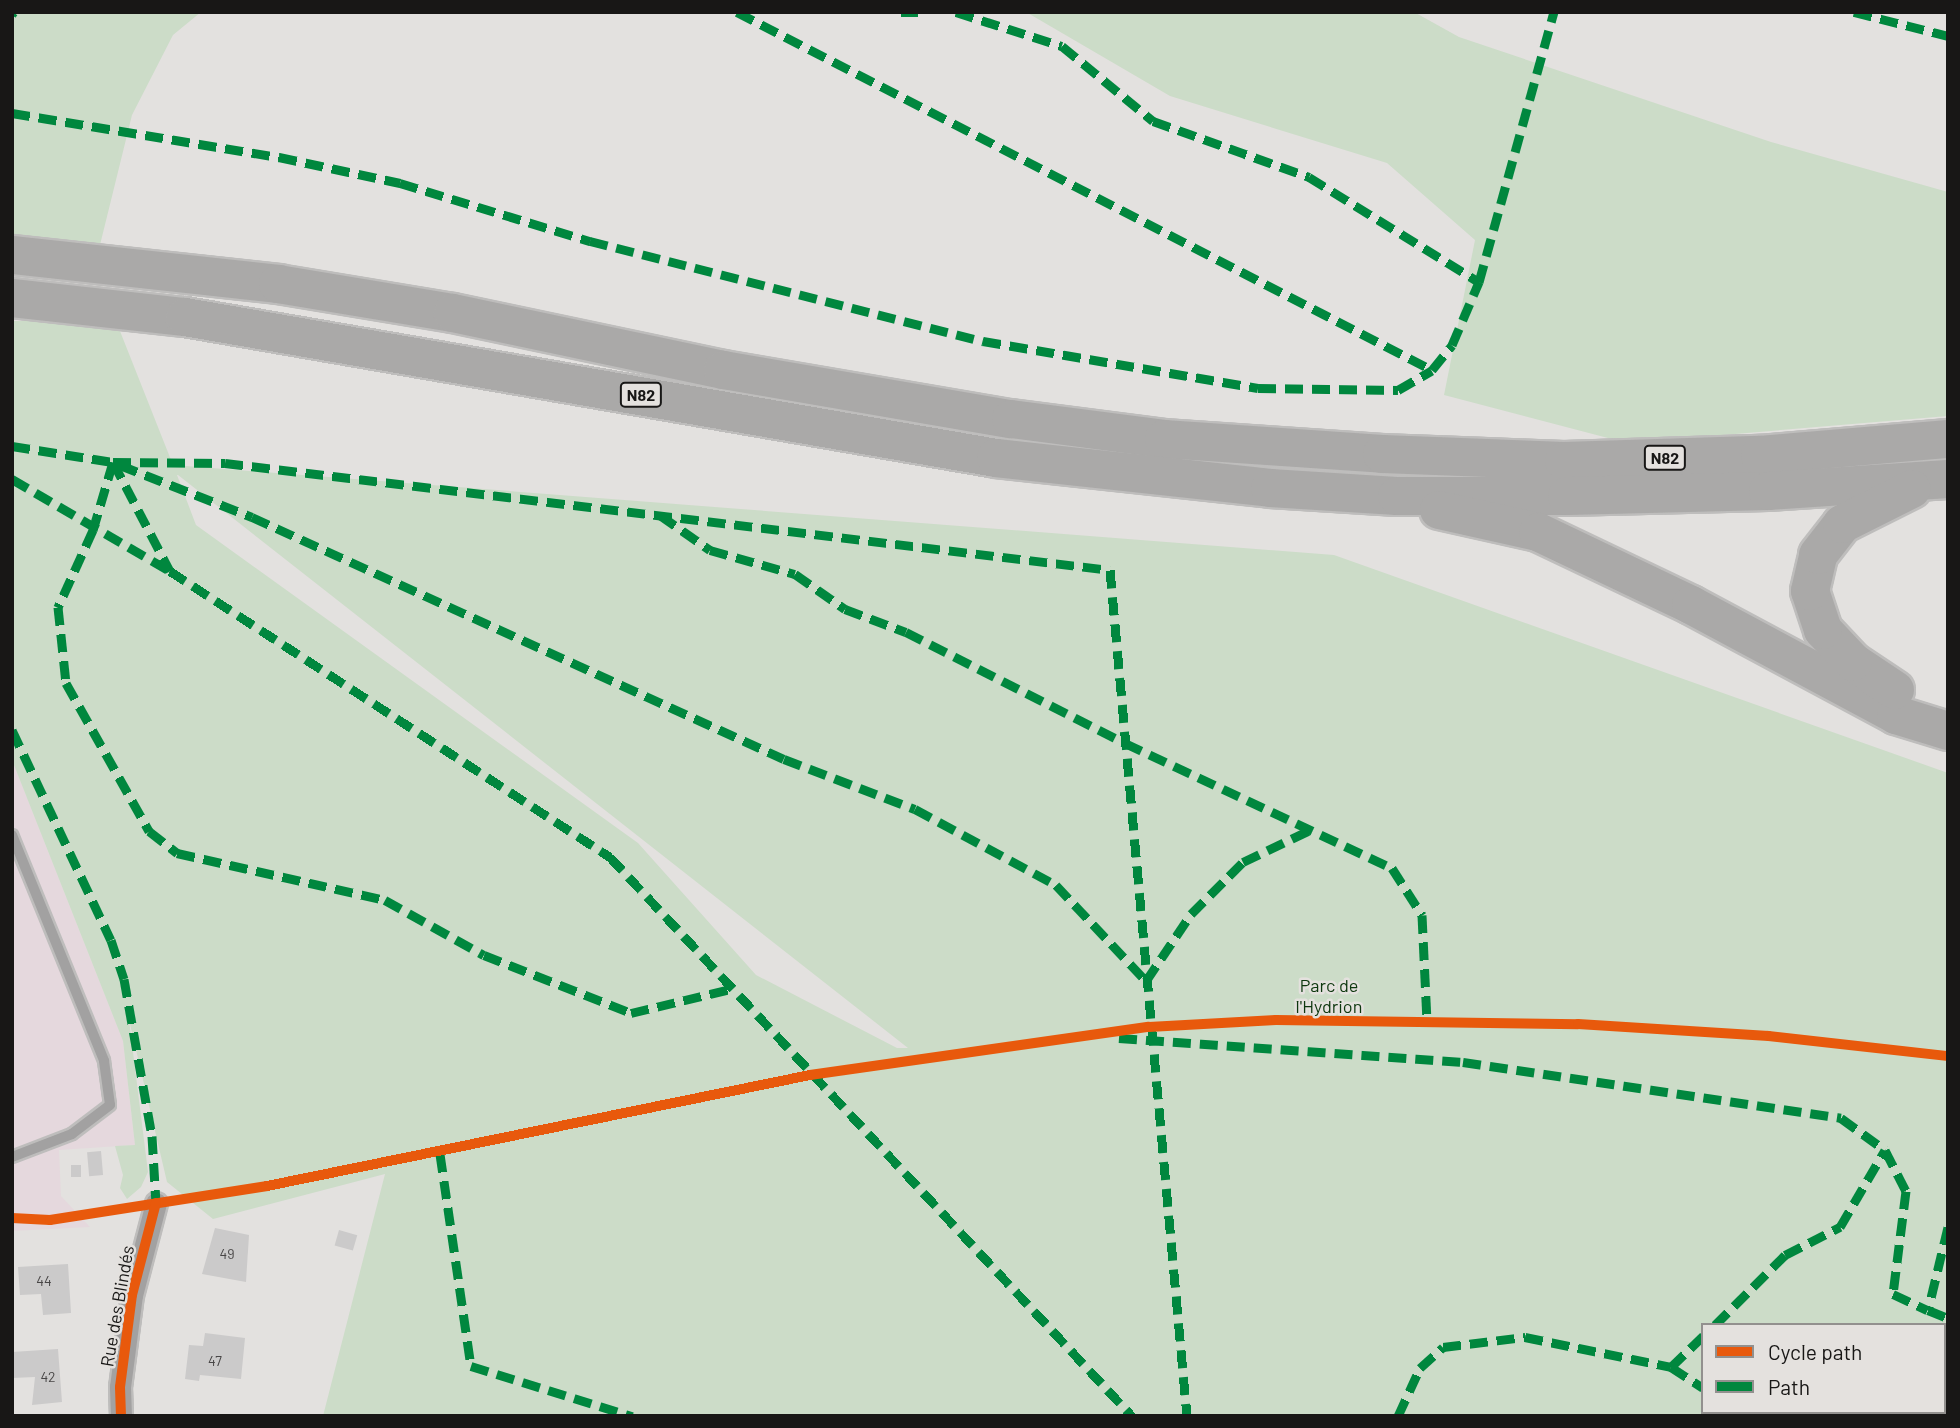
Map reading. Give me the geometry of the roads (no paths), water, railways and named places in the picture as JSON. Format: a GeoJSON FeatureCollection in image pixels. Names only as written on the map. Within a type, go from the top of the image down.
{"type":"FeatureCollection","features":[{"type":"Feature","properties":{"kind":"highway","name":"N82"},"geometry":{"type":"LineString","coordinates":[[12,255],[278,284],[521,326],[723,370],[1011,419],[1164,439],[1382,454],[1564,461],[1760,455],[1948,439]]}},
{"type":"Feature","properties":{"kind":"highway"},"geometry":{"type":"LineString","coordinates":[[12,264],[91,262]]}},
{"type":"Feature","properties":{"kind":"highway","name":"N82"},"geometry":{"type":"LineString","coordinates":[[12,298],[185,317],[996,458],[1270,488],[1397,496],[1594,496],[1937,480]]}},
{"type":"Feature","properties":{"kind":"highway"},"geometry":{"type":"LineString","coordinates":[[1937,480],[1842,524],[1818,555],[1810,591],[1823,630],[1853,662],[1892,689],[1948,709]]}},
{"type":"Feature","properties":{"kind":"highway"},"geometry":{"type":"LineString","coordinates":[[1397,496],[1471,520],[1538,532],[1691,605],[1896,715],[1948,731]]}},
{"type":"Feature","properties":{"kind":"street","name":"Rue des Blindés"},"geometry":{"type":"LineString","coordinates":[[121,1416],[120,1387],[132,1295],[156,1203]]}},
{"type":"Feature","properties":{"kind":"lane"},"geometry":{"type":"LineString","coordinates":[[12,835],[104,1061],[110,1105],[72,1134],[12,1157]]}},
{"type":"Feature","properties":{"kind":"park label","name":"Parc de l'Hydrion"},"geometry":{"type":"Point","coordinates":[1329,996]}}]}
